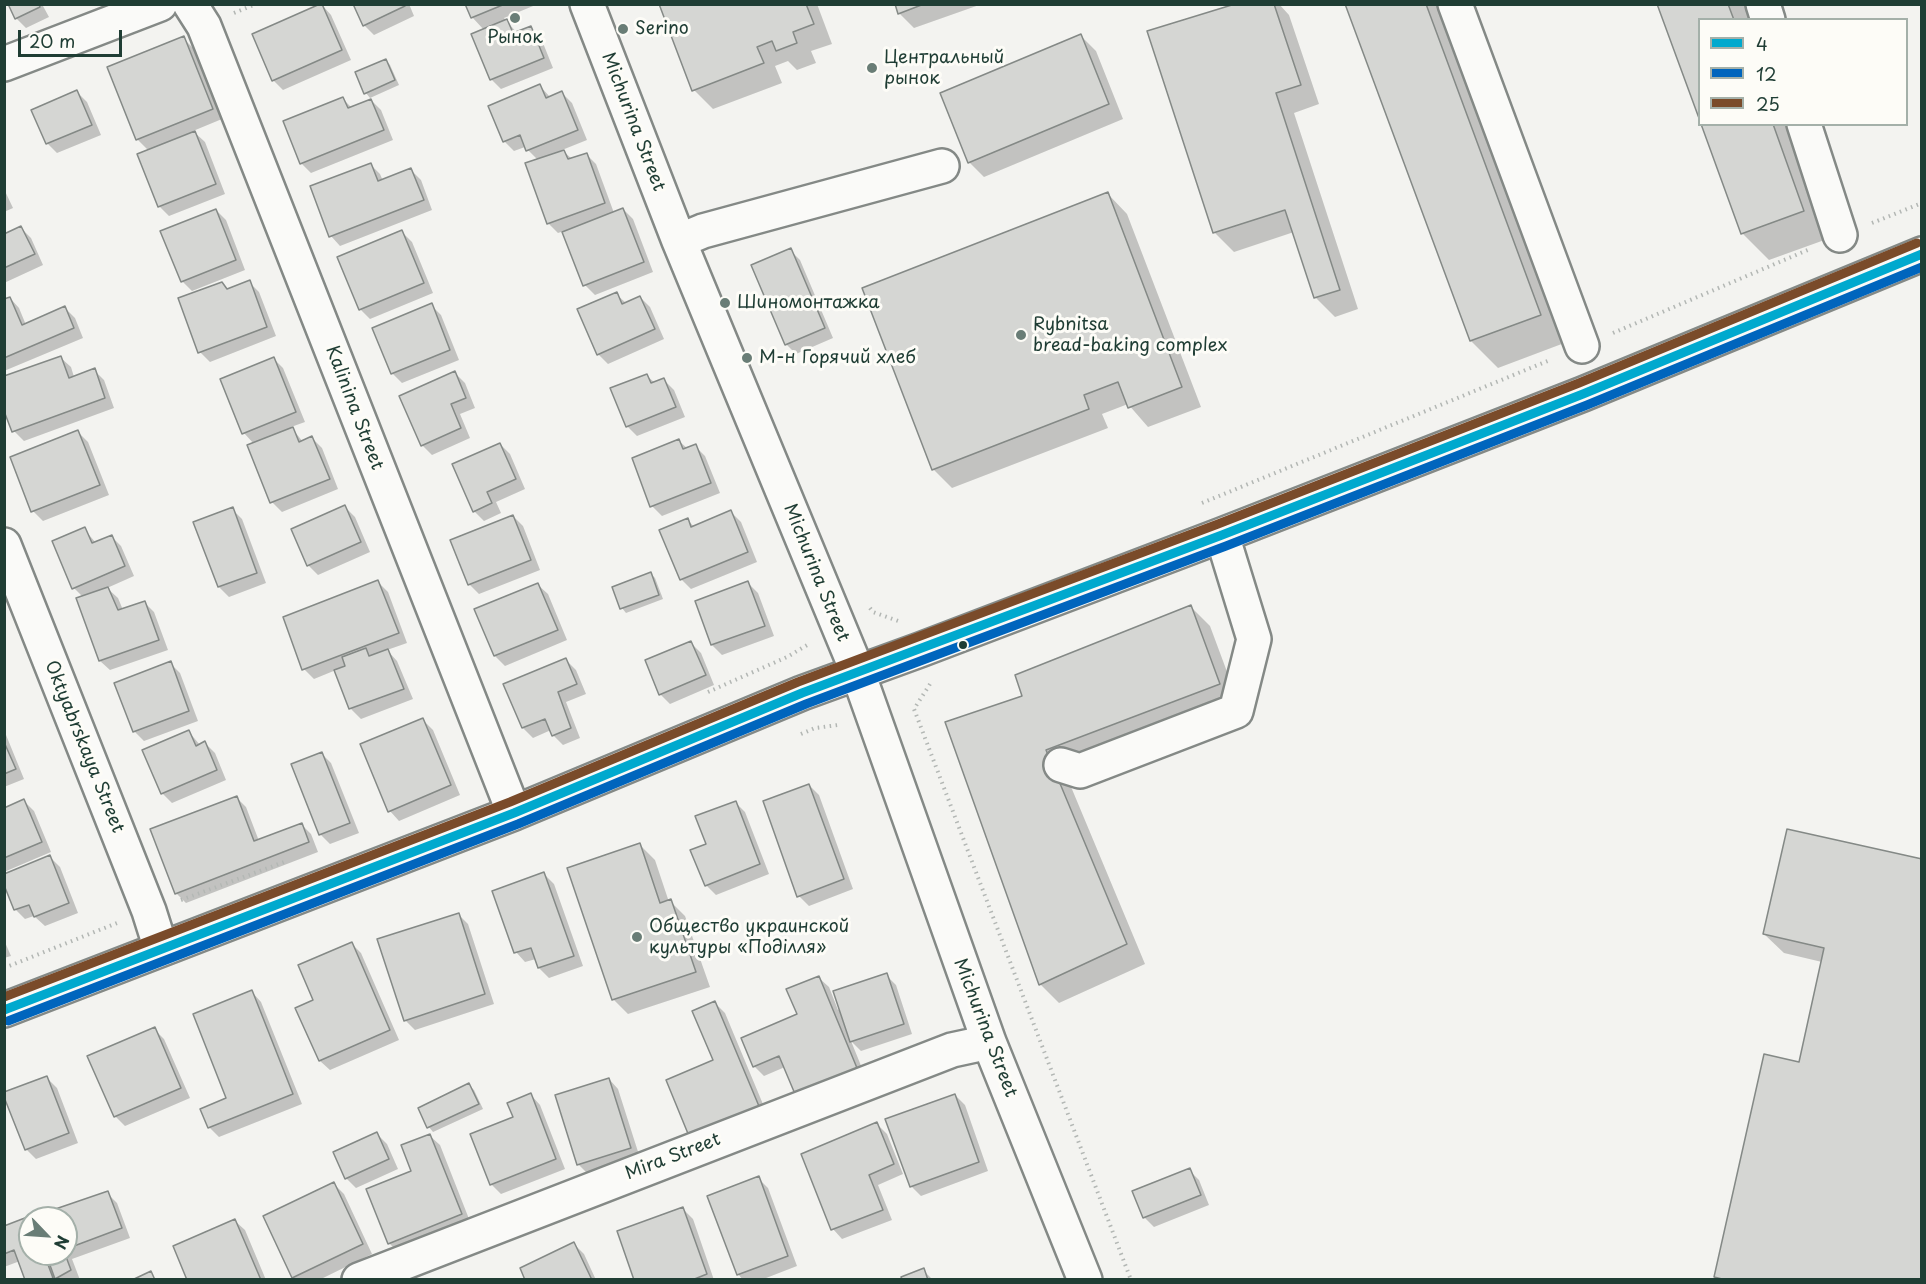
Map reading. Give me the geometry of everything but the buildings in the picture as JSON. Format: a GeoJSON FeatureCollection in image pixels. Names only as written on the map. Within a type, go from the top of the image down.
{"type":"FeatureCollection","features":[{"type":"Feature","properties":{"kind":"street"},"geometry":{"type":"LineString","coordinates":[[4,64],[160,4]]}},
{"type":"Feature","properties":{"kind":"street","name":"Kalinina Street"},"geometry":{"type":"LineString","coordinates":[[190,4],[204,26],[514,813]]}},
{"type":"Feature","properties":{"kind":"street","name":"Michurina Street"},"geometry":{"type":"LineString","coordinates":[[587,4],[679,241],[858,673],[989,1042],[1085,1280]]}},
{"type":"Feature","properties":{"kind":"street"},"geometry":{"type":"LineString","coordinates":[[1455,4],[1582,346]]}},
{"type":"Feature","properties":{"kind":"street"},"geometry":{"type":"LineString","coordinates":[[1805,126],[1840,235]]}},
{"type":"Feature","properties":{"kind":"street"},"geometry":{"type":"LineString","coordinates":[[679,241],[703,231],[942,166]]}},
{"type":"Feature","properties":{"kind":"street"},"geometry":{"type":"LineString","coordinates":[[4,1010],[514,813],[802,693],[1222,536],[1583,394],[1922,254]]}},
{"type":"Feature","properties":{"kind":"street"},"geometry":{"type":"LineString","coordinates":[[1061,765],[1080,771],[1236,711],[1254,639],[1222,536]]}},
{"type":"Feature","properties":{"kind":"street","name":"Oktyabrskaya Street"},"geometry":{"type":"LineString","coordinates":[[4,545],[149,911],[160,950]]}},
{"type":"Feature","properties":{"kind":"street","name":"Mira Street"},"geometry":{"type":"LineString","coordinates":[[359,1280],[952,1050],[989,1042]]}},
{"type":"Feature","properties":{"kind":"path"},"geometry":{"type":"LineString","coordinates":[[1195,506],[1582,346],[1840,235],[1922,204]]}},
{"type":"Feature","properties":{"kind":"path"},"geometry":{"type":"LineString","coordinates":[[866,602],[873,612],[907,624]]}},
{"type":"Feature","properties":{"kind":"path"},"geometry":{"type":"LineString","coordinates":[[703,694],[787,657],[812,642]]}},
{"type":"Feature","properties":{"kind":"path"},"geometry":{"type":"LineString","coordinates":[[930,683],[914,709],[1131,1280]]}},
{"type":"Feature","properties":{"kind":"path"},"geometry":{"type":"LineString","coordinates":[[793,737],[815,728],[837,726],[844,730]]}},
{"type":"Feature","properties":{"kind":"path"},"geometry":{"type":"LineString","coordinates":[[4,968],[149,911],[292,859]]}},
{"type":"Feature","properties":{"kind":"transit line","name":"25"},"geometry":{"type":"LineString","coordinates":[[4,997],[510,802],[798,682],[1218,524],[1579,383],[1917,243]]}},
{"type":"Feature","properties":{"kind":"transit line","name":"4"},"geometry":{"type":"LineString","coordinates":[[4,1010],[514,813],[802,693],[1222,535],[1583,394],[1922,254]]}},
{"type":"Feature","properties":{"kind":"transit line","name":"12"},"geometry":{"type":"LineString","coordinates":[[8,1021],[518,824],[806,704],[1226,546],[1587,405],[1922,267]]}},
{"type":"Feature","properties":{"kind":"place","name":"Рынок"},"geometry":{"type":"Point","coordinates":[515,18]}},
{"type":"Feature","properties":{"kind":"place","name":"Serino"},"geometry":{"type":"Point","coordinates":[623,29]}},
{"type":"Feature","properties":{"kind":"place","name":"Центральный рынок"},"geometry":{"type":"Point","coordinates":[872,68]}},
{"type":"Feature","properties":{"kind":"place","name":"Шиномонтажка"},"geometry":{"type":"Point","coordinates":[725,303]}},
{"type":"Feature","properties":{"kind":"place","name":"Rybnitsa bread-baking complex"},"geometry":{"type":"Point","coordinates":[1021,335]}},
{"type":"Feature","properties":{"kind":"place","name":"М-н Горячий хлеб"},"geometry":{"type":"Point","coordinates":[747,358]}},
{"type":"Feature","properties":{"kind":"place","name":"Общество украинской культуры «Поділля»"},"geometry":{"type":"Point","coordinates":[637,937]}}]}
